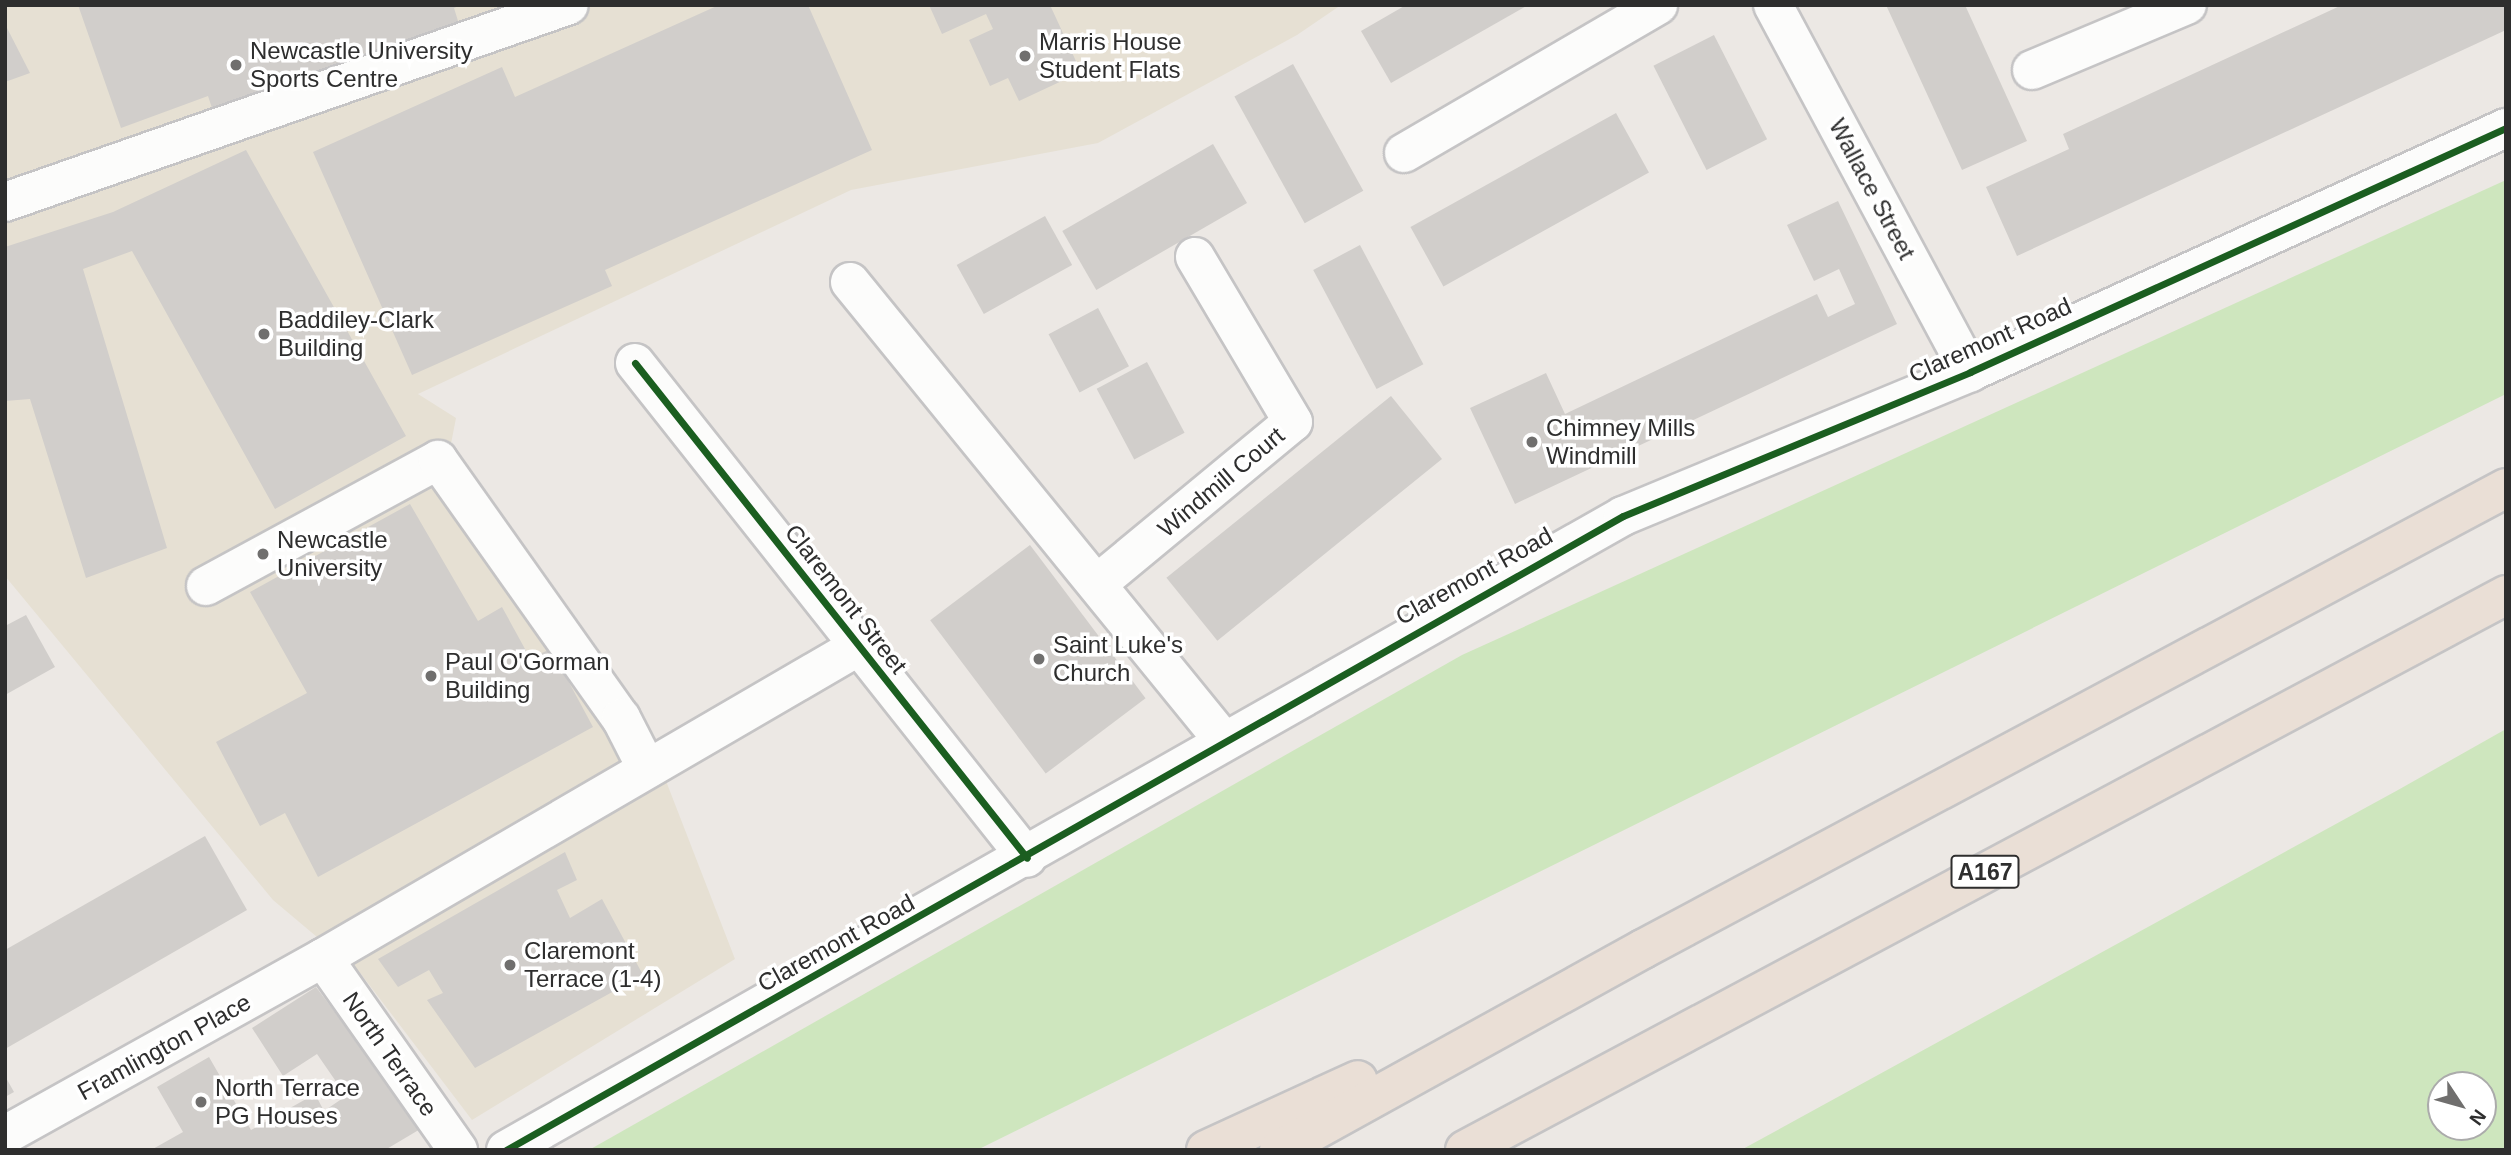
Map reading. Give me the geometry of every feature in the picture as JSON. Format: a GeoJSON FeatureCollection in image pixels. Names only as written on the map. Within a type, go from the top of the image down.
{"type":"FeatureCollection","features":[{"type":"Feature","properties":{"kind":"highway"},"geometry":{"type":"LineString","coordinates":[[1279,1150],[1643,949],[2506,488]]}},
{"type":"Feature","properties":{"kind":"highway","name":"A167"},"geometry":{"type":"LineString","coordinates":[[1465,1150],[2506,595]]}},
{"type":"Feature","properties":{"kind":"highway"},"geometry":{"type":"LineString","coordinates":[[1206,1150],[1643,949]]}},
{"type":"Feature","properties":{"kind":"street"},"geometry":{"type":"LineString","coordinates":[[5,202],[569,5]]}},
{"type":"Feature","properties":{"kind":"street"},"geometry":{"type":"LineString","coordinates":[[1404,153],[1658,5]]}},
{"type":"Feature","properties":{"kind":"street","name":"Wallace Street"},"geometry":{"type":"LineString","coordinates":[[1773,5],[1970,372]]}},
{"type":"Feature","properties":{"kind":"street"},"geometry":{"type":"LineString","coordinates":[[2032,70],[2187,5]]}},
{"type":"Feature","properties":{"kind":"street","name":"Claremont Road"},"geometry":{"type":"LineString","coordinates":[[506,1150],[1027,858],[1223,740],[1623,516],[1970,372],[2506,128]]}},
{"type":"Feature","properties":{"kind":"street","name":"Windmill Court"},"geometry":{"type":"LineString","coordinates":[[1097,584],[1293,422],[1195,257]]}},
{"type":"Feature","properties":{"kind":"street"},"geometry":{"type":"LineString","coordinates":[[850,282],[1223,740]]}},
{"type":"Feature","properties":{"kind":"street","name":"Claremont Street"},"geometry":{"type":"LineString","coordinates":[[635,363],[1027,858]]}},
{"type":"Feature","properties":{"kind":"street"},"geometry":{"type":"LineString","coordinates":[[206,586],[438,460],[621,718],[647,769]]}},
{"type":"Feature","properties":{"kind":"street","name":"Framlington Place"},"geometry":{"type":"LineString","coordinates":[[5,1135],[323,958],[859,646]]}},
{"type":"Feature","properties":{"kind":"street","name":"North Terrace"},"geometry":{"type":"LineString","coordinates":[[323,958],[458,1150]]}},
{"type":"Feature","properties":{"kind":"shaded area","name":"Newcastle University"},"geometry":{"type":"Polygon","coordinates":[[[5,5],[1341,5],[1297,35],[1098,143],[851,190],[418,394],[456,418],[449,454],[503,531],[635,701],[735,959],[472,1120],[361,974],[273,900],[5,576],[5,5]]]}},
{"type":"Feature","properties":{"kind":"green space"},"geometry":{"type":"Polygon","coordinates":[[[2506,180],[2506,394],[977,1150],[589,1150],[1462,655],[2506,180]]]}},
{"type":"Feature","properties":{"kind":"green space"},"geometry":{"type":"Polygon","coordinates":[[[2506,729],[2506,1150],[1741,1150],[2398,790],[2506,729]]]}},
{"type":"Feature","properties":{"kind":"building","name":"Newcastle University Sports Centre"},"geometry":{"type":"Polygon","coordinates":[[[78,5],[461,5],[454,8],[462,34],[216,120],[208,96],[121,128],[78,5]]]}},
{"type":"Feature","properties":{"kind":"building"},"geometry":{"type":"Polygon","coordinates":[[[719,5],[808,5],[872,150],[605,270],[612,286],[412,375],[313,152],[502,67],[515,97],[719,5]]]}},
{"type":"Feature","properties":{"kind":"building","name":"Marris House Student Flats"},"geometry":{"type":"Polygon","coordinates":[[[929,5],[1050,5],[1081,72],[1019,101],[1008,78],[990,86],[969,40],[993,29],[986,14],[942,34],[929,5]]]}},
{"type":"Feature","properties":{"kind":"building"},"geometry":{"type":"Polygon","coordinates":[[[1406,5],[1528,5],[1391,83],[1361,31],[1406,5]]]}},
{"type":"Feature","properties":{"kind":"building"},"geometry":{"type":"Polygon","coordinates":[[[1886,5],[1965,5],[2027,141],[1962,170],[1886,5]]]}},
{"type":"Feature","properties":{"kind":"building"},"geometry":{"type":"Polygon","coordinates":[[[2342,5],[2506,5],[2506,30],[2017,256],[1986,187],[2069,149],[2063,134],[2342,5]]]}},
{"type":"Feature","properties":{"kind":"building"},"geometry":{"type":"Polygon","coordinates":[[[5,24],[30,73],[5,82],[5,24]]]}},
{"type":"Feature","properties":{"kind":"building"},"geometry":{"type":"Polygon","coordinates":[[[1714,35],[1767,139],[1707,170],[1653,66],[1714,35]]]}},
{"type":"Feature","properties":{"kind":"building"},"geometry":{"type":"Polygon","coordinates":[[[1293,64],[1363,191],[1305,223],[1234,96],[1293,64]]]}},
{"type":"Feature","properties":{"kind":"building"},"geometry":{"type":"Polygon","coordinates":[[[1616,113],[1649,172],[1443,286],[1410,227],[1616,113]]]}},
{"type":"Feature","properties":{"kind":"building"},"geometry":{"type":"Polygon","coordinates":[[[1213,144],[1247,203],[1096,290],[1062,231],[1213,144]]]}},
{"type":"Feature","properties":{"kind":"building","name":"Baddiley-Clark Building"},"geometry":{"type":"Polygon","coordinates":[[[246,150],[406,436],[275,509],[132,251],[83,269],[167,548],[86,578],[30,399],[5,401],[5,247],[113,212],[246,150]]]}},
{"type":"Feature","properties":{"kind":"building"},"geometry":{"type":"Polygon","coordinates":[[[1838,201],[1897,324],[1515,504],[1470,408],[1546,373],[1565,414],[1817,294],[1828,317],[1855,304],[1839,269],[1814,281],[1787,225],[1838,201]]]}},
{"type":"Feature","properties":{"kind":"building"},"geometry":{"type":"Polygon","coordinates":[[[1045,216],[1072,265],[984,314],[957,265],[1045,216]]]}},
{"type":"Feature","properties":{"kind":"building"},"geometry":{"type":"Polygon","coordinates":[[[1360,245],[1423,364],[1377,389],[1313,270],[1360,245]]]}},
{"type":"Feature","properties":{"kind":"building"},"geometry":{"type":"Polygon","coordinates":[[[1098,308],[1129,366],[1080,393],[1049,334],[1098,308]]]}},
{"type":"Feature","properties":{"kind":"building"},"geometry":{"type":"Polygon","coordinates":[[[1147,362],[1185,433],[1134,459],[1097,389],[1147,362]]]}},
{"type":"Feature","properties":{"kind":"building"},"geometry":{"type":"Polygon","coordinates":[[[1391,396],[1442,459],[1217,641],[1166,578],[1391,396]]]}},
{"type":"Feature","properties":{"kind":"building","name":"Paul O'Gorman Building"},"geometry":{"type":"Polygon","coordinates":[[[410,504],[478,621],[502,607],[530,658],[551,649],[593,727],[318,877],[285,813],[260,826],[216,742],[307,693],[250,592],[410,504]]]}},
{"type":"Feature","properties":{"kind":"building","name":"Saint Luke's Church"},"geometry":{"type":"Polygon","coordinates":[[[1030,545],[1146,698],[1046,774],[930,620],[1030,545]]]}},
{"type":"Feature","properties":{"kind":"building"},"geometry":{"type":"Polygon","coordinates":[[[26,615],[55,667],[5,695],[5,626],[26,615]]]}},
{"type":"Feature","properties":{"kind":"building"},"geometry":{"type":"Polygon","coordinates":[[[205,836],[247,910],[5,1049],[5,950],[205,836]]]}},
{"type":"Feature","properties":{"kind":"building","name":"Claremont Terrace (1-4)"},"geometry":{"type":"Polygon","coordinates":[[[565,852],[577,880],[557,890],[570,918],[602,899],[643,975],[475,1068],[427,1000],[443,993],[429,970],[398,987],[378,959],[565,852]]]}},
{"type":"Feature","properties":{"kind":"building"},"geometry":{"type":"Polygon","coordinates":[[[316,987],[422,1128],[385,1150],[151,1150],[183,1132],[157,1087],[209,1057],[251,1130],[315,1094],[324,1111],[346,1096],[317,1054],[283,1076],[252,1028],[316,987]]]}},
{"type":"Feature","properties":{"kind":"building"},"geometry":{"type":"Polygon","coordinates":[[[5,1076],[14,1092],[5,1097],[5,1076]]]}},
{"type":"Feature","properties":{"kind":"cycle path"},"geometry":{"type":"LineString","coordinates":[[506,1150],[1623,516],[1970,372],[2506,128]]}},
{"type":"Feature","properties":{"kind":"cycle path"},"geometry":{"type":"LineString","coordinates":[[635,363],[1027,858]]}},
{"type":"Feature","properties":{"kind":"place","name":"Marris House Student Flats"},"geometry":{"type":"Point","coordinates":[1025,56]}},
{"type":"Feature","properties":{"kind":"place","name":"Newcastle University Sports Centre"},"geometry":{"type":"Point","coordinates":[236,65]}},
{"type":"Feature","properties":{"kind":"place","name":"Baddiley-Clark Building"},"geometry":{"type":"Point","coordinates":[264,334]}},
{"type":"Feature","properties":{"kind":"place","name":"Chimney Mills Windmill"},"geometry":{"type":"Point","coordinates":[1532,442]}},
{"type":"Feature","properties":{"kind":"place","name":"Newcastle University"},"geometry":{"type":"Point","coordinates":[263,554]}},
{"type":"Feature","properties":{"kind":"place","name":"Saint Luke's Church"},"geometry":{"type":"Point","coordinates":[1039,659]}},
{"type":"Feature","properties":{"kind":"place","name":"Paul O'Gorman Building"},"geometry":{"type":"Point","coordinates":[431,676]}},
{"type":"Feature","properties":{"kind":"place","name":"Claremont Terrace (1-4)"},"geometry":{"type":"Point","coordinates":[510,965]}},
{"type":"Feature","properties":{"kind":"place","name":"North Terrace PG Houses"},"geometry":{"type":"Point","coordinates":[201,1102]}}]}
